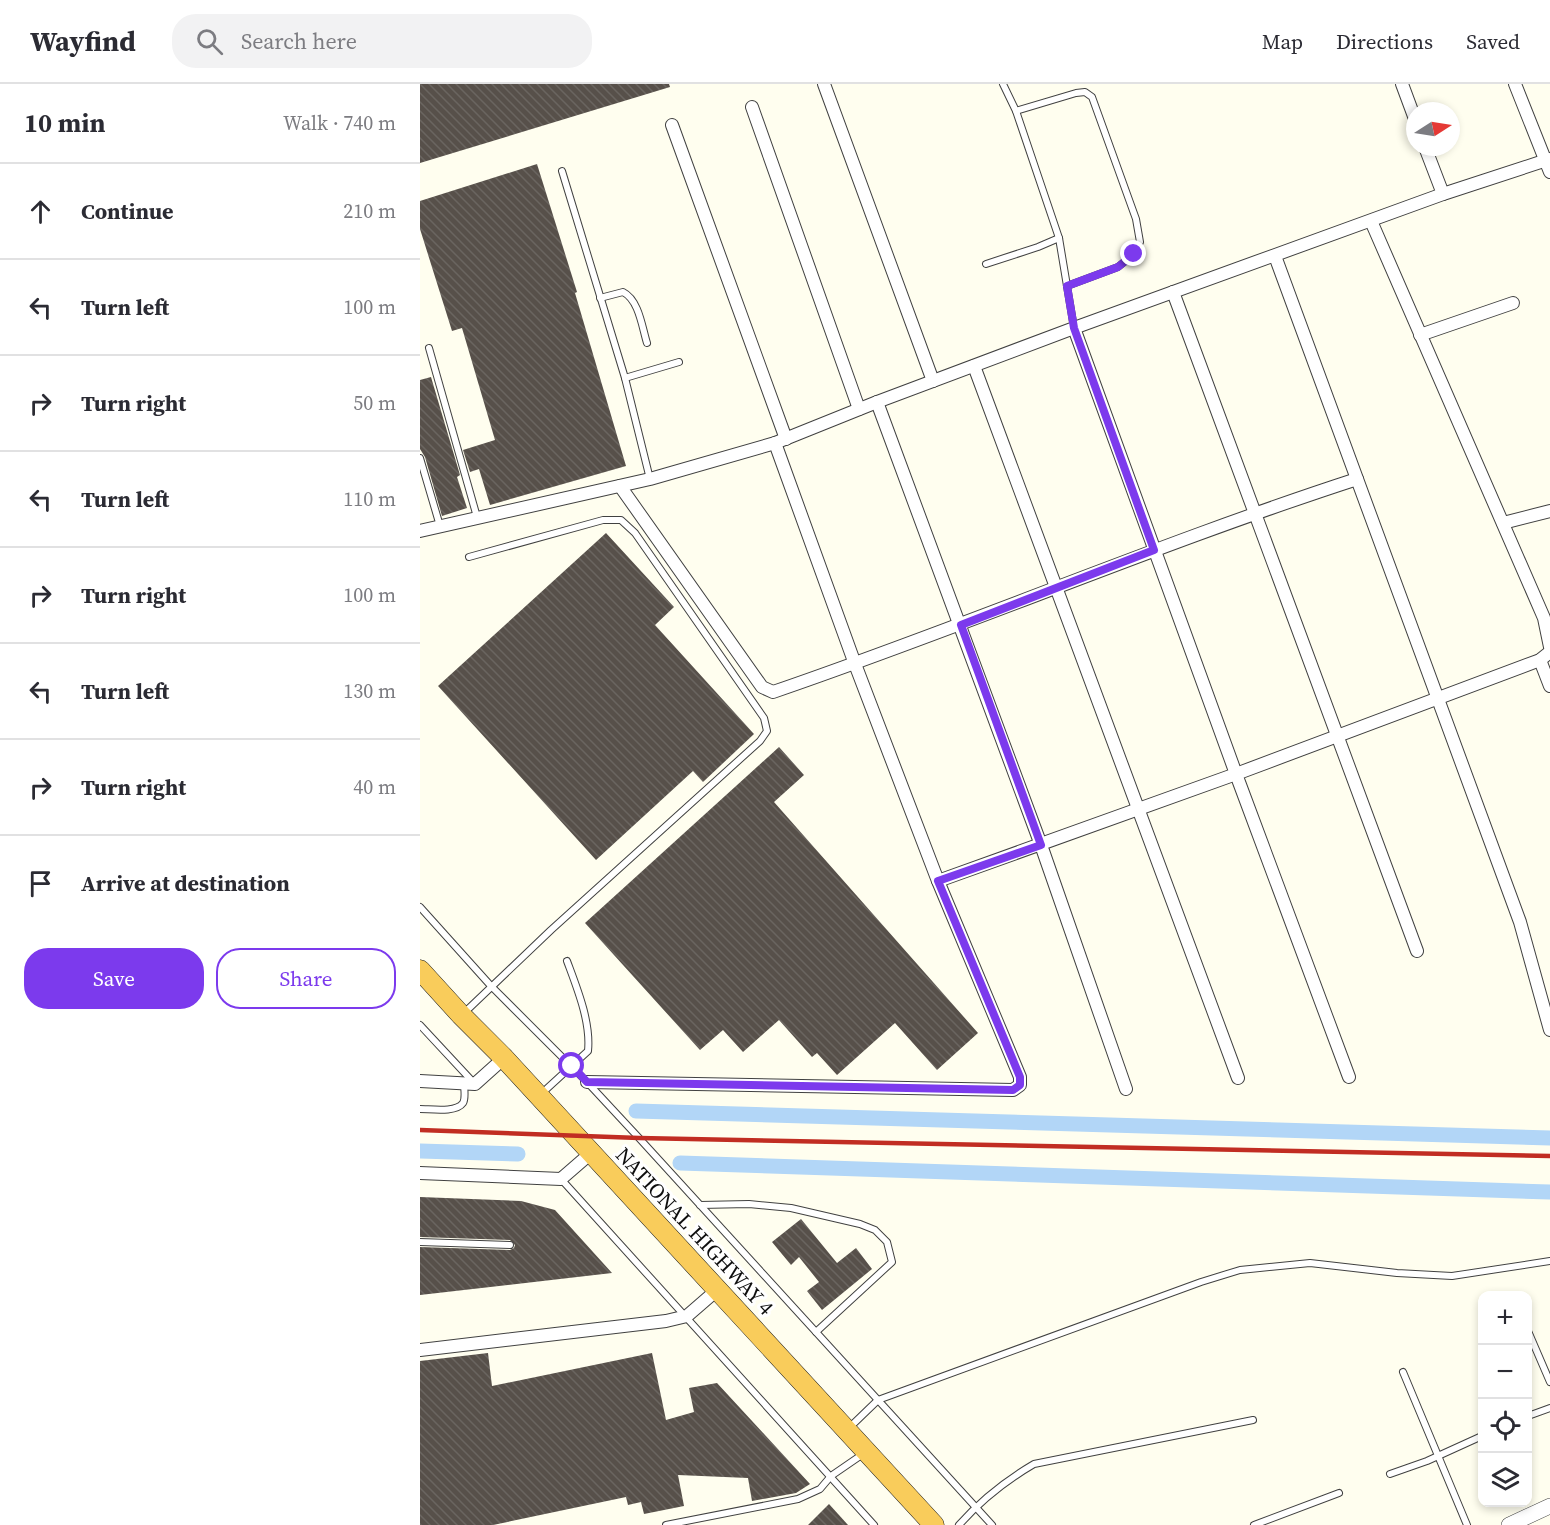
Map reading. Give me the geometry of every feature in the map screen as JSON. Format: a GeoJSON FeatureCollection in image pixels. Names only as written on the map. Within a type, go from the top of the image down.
{"type":"FeatureCollection","features":[{"type":"Feature","properties":{"kind":"highway","name":"NATIONAL HIGHWAY 4"},"geometry":{"type":"LineString","coordinates":[[420,970],[461,1016],[504,1058],[934,1525]]}},
{"type":"Feature","properties":{"kind":"street"},"geometry":{"type":"LineString","coordinates":[[824,84],[933,381]]}},
{"type":"Feature","properties":{"kind":"street"},"geometry":{"type":"LineString","coordinates":[[1402,84],[1409,102]]}},
{"type":"Feature","properties":{"kind":"street"},"geometry":{"type":"LineString","coordinates":[[420,531],[650,479],[781,441],[877,402],[1074,328],[1371,220],[1443,194],[1548,164],[1515,84]]}},
{"type":"Feature","properties":{"kind":"street"},"geometry":{"type":"LineString","coordinates":[[752,107],[859,409]]}},
{"type":"Feature","properties":{"kind":"street"},"geometry":{"type":"LineString","coordinates":[[587,1082],[1013,1090],[1020,1085],[1020,1077],[938,881],[855,664],[672,125]]}},
{"type":"Feature","properties":{"kind":"street"},"geometry":{"type":"LineString","coordinates":[[1428,156],[1443,194]]}},
{"type":"Feature","properties":{"kind":"street"},"geometry":{"type":"LineString","coordinates":[[1371,220],[1419,335],[1547,617],[1550,647]]}},
{"type":"Feature","properties":{"kind":"street"},"geometry":{"type":"LineString","coordinates":[[1275,256],[1520,922],[1550,1030]]}},
{"type":"Feature","properties":{"kind":"street"},"geometry":{"type":"LineString","coordinates":[[1173,292],[1339,735],[1417,951]]}},
{"type":"Feature","properties":{"kind":"street"},"geometry":{"type":"LineString","coordinates":[[1419,335],[1513,303]]}},
{"type":"Feature","properties":{"kind":"street"},"geometry":{"type":"LineString","coordinates":[[1074,328],[1349,1077]]}},
{"type":"Feature","properties":{"kind":"street"},"geometry":{"type":"LineString","coordinates":[[974,366],[1238,1078]]}},
{"type":"Feature","properties":{"kind":"street"},"geometry":{"type":"LineString","coordinates":[[877,402],[1041,845],[1126,1089]]}},
{"type":"Feature","properties":{"kind":"street"},"geometry":{"type":"LineString","coordinates":[[620,486],[762,687],[773,692],[961,625],[1256,512],[1357,479]]}},
{"type":"Feature","properties":{"kind":"street"},"geometry":{"type":"LineString","coordinates":[[1503,523],[1550,511]]}},
{"type":"Feature","properties":{"kind":"street"},"geometry":{"type":"LineString","coordinates":[[938,881],[1236,774],[1545,656],[1550,686]]}},
{"type":"Feature","properties":{"kind":"street"},"geometry":{"type":"LineString","coordinates":[[420,1081],[469,1084],[504,1058]]}},
{"type":"Feature","properties":{"kind":"street"},"geometry":{"type":"LineString","coordinates":[[420,1173],[561,1179],[591,1153]]}},
{"type":"Feature","properties":{"kind":"street"},"geometry":{"type":"LineString","coordinates":[[420,1350],[666,1322],[687,1316],[717,1290]]}},
{"type":"Feature","properties":{"kind":"street"},"geometry":{"type":"LineString","coordinates":[[1509,1525],[1550,1506]]}},
{"type":"Feature","properties":{"kind":"lane"},"geometry":{"type":"LineString","coordinates":[[1003,84],[1016,111],[1059,238],[1074,328]]}},
{"type":"Feature","properties":{"kind":"lane"},"geometry":{"type":"LineString","coordinates":[[1016,111],[1076,93],[1085,92],[1092,97],[1136,219],[1140,242],[1134,254],[1118,267],[1067,286]]}},
{"type":"Feature","properties":{"kind":"lane"},"geometry":{"type":"LineString","coordinates":[[562,171],[625,378],[650,479]]}},
{"type":"Feature","properties":{"kind":"lane"},"geometry":{"type":"LineString","coordinates":[[986,264],[1059,238]]}},
{"type":"Feature","properties":{"kind":"lane"},"geometry":{"type":"LineString","coordinates":[[600,298],[623,292],[629,295],[634,303],[647,343]]}},
{"type":"Feature","properties":{"kind":"lane"},"geometry":{"type":"LineString","coordinates":[[429,348],[477,517]]}},
{"type":"Feature","properties":{"kind":"lane"},"geometry":{"type":"LineString","coordinates":[[625,378],[680,362]]}},
{"type":"Feature","properties":{"kind":"lane"},"geometry":{"type":"LineString","coordinates":[[420,458],[441,527]]}},
{"type":"Feature","properties":{"kind":"lane"},"geometry":{"type":"LineString","coordinates":[[461,1016],[760,741],[767,731],[764,718],[635,533],[621,519],[603,520],[468,557]]}},
{"type":"Feature","properties":{"kind":"lane"},"geometry":{"type":"LineString","coordinates":[[420,907],[491,986],[587,1082],[992,1525]]}},
{"type":"Feature","properties":{"kind":"lane"},"geometry":{"type":"LineString","coordinates":[[539,1096],[588,1051],[589,1041],[579,997],[567,961]]}},
{"type":"Feature","properties":{"kind":"lane"},"geometry":{"type":"LineString","coordinates":[[420,1025],[469,1084],[463,1103],[456,1108],[420,1109]]}},
{"type":"Feature","properties":{"kind":"lane"},"geometry":{"type":"LineString","coordinates":[[561,1179],[874,1525]]}},
{"type":"Feature","properties":{"kind":"lane"},"geometry":{"type":"LineString","coordinates":[[700,1205],[748,1204],[791,1208],[860,1224],[875,1230],[886,1242],[892,1262],[816,1332]]}},
{"type":"Feature","properties":{"kind":"lane"},"geometry":{"type":"LineString","coordinates":[[420,1242],[510,1245]]}},
{"type":"Feature","properties":{"kind":"lane"},"geometry":{"type":"LineString","coordinates":[[846,1431],[878,1400],[1201,1282],[1240,1270],[1310,1263],[1396,1273],[1452,1276],[1550,1261]]}},
{"type":"Feature","properties":{"kind":"lane"},"geometry":{"type":"LineString","coordinates":[[1532,1342],[1550,1382]]}},
{"type":"Feature","properties":{"kind":"lane"},"geometry":{"type":"LineString","coordinates":[[1403,1372],[1467,1525]]}},
{"type":"Feature","properties":{"kind":"lane"},"geometry":{"type":"LineString","coordinates":[[1532,1414],[1550,1408]]}},
{"type":"Feature","properties":{"kind":"lane"},"geometry":{"type":"LineString","coordinates":[[959,1525],[975,1507],[1006,1481],[1034,1464],[1253,1420]]}},
{"type":"Feature","properties":{"kind":"lane"},"geometry":{"type":"LineString","coordinates":[[1390,1474],[1438,1457],[1478,1438]]}},
{"type":"Feature","properties":{"kind":"lane"},"geometry":{"type":"LineString","coordinates":[[666,1525],[798,1499],[820,1489],[831,1476],[866,1452]]}},
{"type":"Feature","properties":{"kind":"lane"},"geometry":{"type":"LineString","coordinates":[[1254,1525],[1339,1493]]}},
{"type":"Feature","properties":{"kind":"building"},"geometry":{"type":"Polygon","coordinates":[[[420,84],[669,84],[670,87],[420,163],[420,84]]]}},
{"type":"Feature","properties":{"kind":"building"},"geometry":{"type":"Polygon","coordinates":[[[537,164],[577,292],[575,293],[626,466],[490,505],[479,469],[470,472],[463,450],[495,440],[462,328],[452,331],[420,229],[420,201],[537,164]]]}},
{"type":"Feature","properties":{"kind":"building"},"geometry":{"type":"Polygon","coordinates":[[[431,377],[460,475],[457,477],[467,508],[442,516],[425,457],[420,449],[420,380],[431,377]]]}},
{"type":"Feature","properties":{"kind":"building"},"geometry":{"type":"Polygon","coordinates":[[[606,533],[674,607],[655,625],[754,734],[703,782],[693,771],[596,860],[438,686],[606,533]]]}},
{"type":"Feature","properties":{"kind":"building"},"geometry":{"type":"Polygon","coordinates":[[[779,747],[804,775],[774,802],[978,1033],[937,1070],[895,1023],[837,1075],[817,1053],[812,1057],[779,1020],[743,1052],[723,1030],[700,1050],[585,923],[779,747]]]}},
{"type":"Feature","properties":{"kind":"building"},"geometry":{"type":"Polygon","coordinates":[[[420,1197],[521,1201],[555,1210],[612,1273],[420,1295],[420,1247],[510,1250],[515,1245],[510,1240],[420,1237],[420,1197]]]}},
{"type":"Feature","properties":{"kind":"building"},"geometry":{"type":"Polygon","coordinates":[[[801,1219],[837,1263],[856,1248],[872,1269],[822,1310],[807,1291],[819,1282],[799,1257],[791,1265],[772,1242],[801,1219]]]}},
{"type":"Feature","properties":{"kind":"building"},"geometry":{"type":"Polygon","coordinates":[[[488,1353],[492,1386],[652,1353],[666,1420],[694,1412],[689,1388],[717,1383],[810,1484],[796,1493],[752,1501],[748,1478],[678,1475],[684,1506],[644,1514],[641,1502],[628,1505],[626,1497],[493,1525],[420,1525],[420,1361],[488,1353]]]}},
{"type":"Feature","properties":{"kind":"building"},"geometry":{"type":"Polygon","coordinates":[[[829,1504],[848,1525],[808,1525],[829,1504]]]}},
{"type":"Feature","properties":{"kind":"waterway"},"geometry":{"type":"LineString","coordinates":[[636,1111],[1550,1138]]}},
{"type":"Feature","properties":{"kind":"waterway"},"geometry":{"type":"LineString","coordinates":[[420,1151],[518,1154]]}},
{"type":"Feature","properties":{"kind":"waterway"},"geometry":{"type":"LineString","coordinates":[[680,1163],[1550,1192]]}},
{"type":"Feature","properties":{"kind":"railway"},"geometry":{"type":"LineString","coordinates":[[420,1130],[639,1138],[1550,1156]]}},
{"type":"Feature","properties":{"kind":"route"},"geometry":{"type":"LineString","coordinates":[[572,1066],[587,1082],[1013,1090],[1020,1085],[1020,1077],[938,881],[1041,845],[961,625],[1154,550],[1074,328],[1067,286],[1118,267],[1134,254]]}}]}
